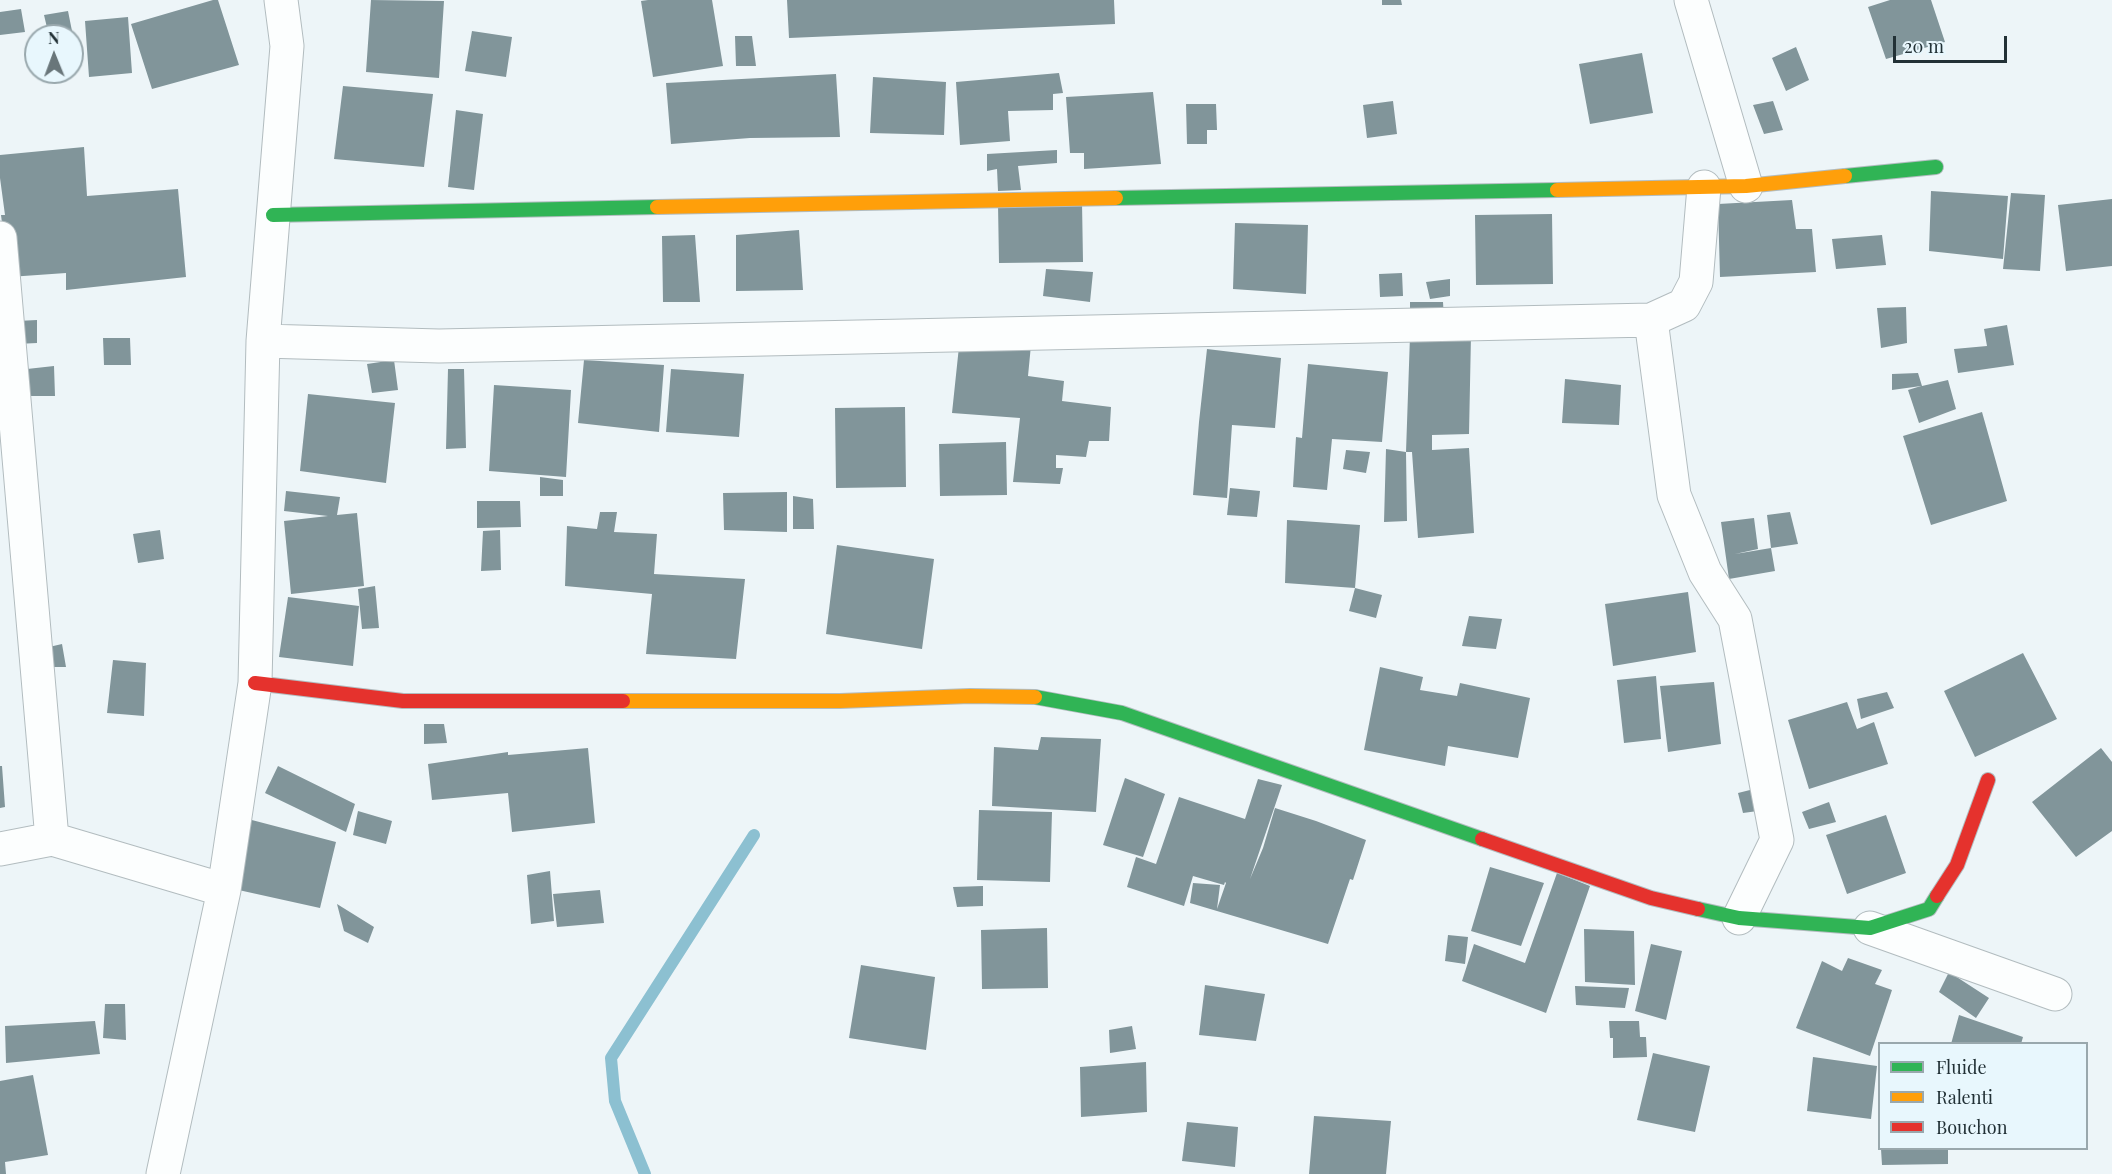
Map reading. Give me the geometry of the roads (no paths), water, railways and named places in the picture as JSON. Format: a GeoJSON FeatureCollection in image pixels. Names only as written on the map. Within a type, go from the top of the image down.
{"type":"FeatureCollection","features":[{"type":"Feature","properties":{"kind":"street"},"geometry":{"type":"LineString","coordinates":[[163,1174],[224,890],[255,683],[262,341],[287,46],[281,0]]}},
{"type":"Feature","properties":{"kind":"street"},"geometry":{"type":"LineString","coordinates":[[1691,0],[1746,186]]}},
{"type":"Feature","properties":{"kind":"street"},"geometry":{"type":"LineString","coordinates":[[273,215],[1746,186],[1936,167]]}},
{"type":"Feature","properties":{"kind":"street"},"geometry":{"type":"LineString","coordinates":[[262,341],[451,346],[1651,320],[1684,305],[1696,282],[1704,187]]}},
{"type":"Feature","properties":{"kind":"street"},"geometry":{"type":"LineString","coordinates":[[0,238],[52,839]]}},
{"type":"Feature","properties":{"kind":"street"},"geometry":{"type":"LineString","coordinates":[[1651,320],[1674,495],[1705,572],[1736,619],[1777,840],[1739,918]]}},
{"type":"Feature","properties":{"kind":"street"},"geometry":{"type":"LineString","coordinates":[[255,683],[403,701],[840,701],[970,696],[1035,697],[1122,713],[1651,898],[1739,918],[1870,928],[2055,994]]}},
{"type":"Feature","properties":{"kind":"street"},"geometry":{"type":"LineString","coordinates":[[1870,928],[1929,909],[1957,865],[1988,780]]}},
{"type":"Feature","properties":{"kind":"street"},"geometry":{"type":"LineString","coordinates":[[0,849],[52,839],[224,890]]}},
{"type":"Feature","properties":{"kind":"waterway"},"geometry":{"type":"LineString","coordinates":[[645,1174],[615,1101],[611,1058],[754,835]]}}]}
